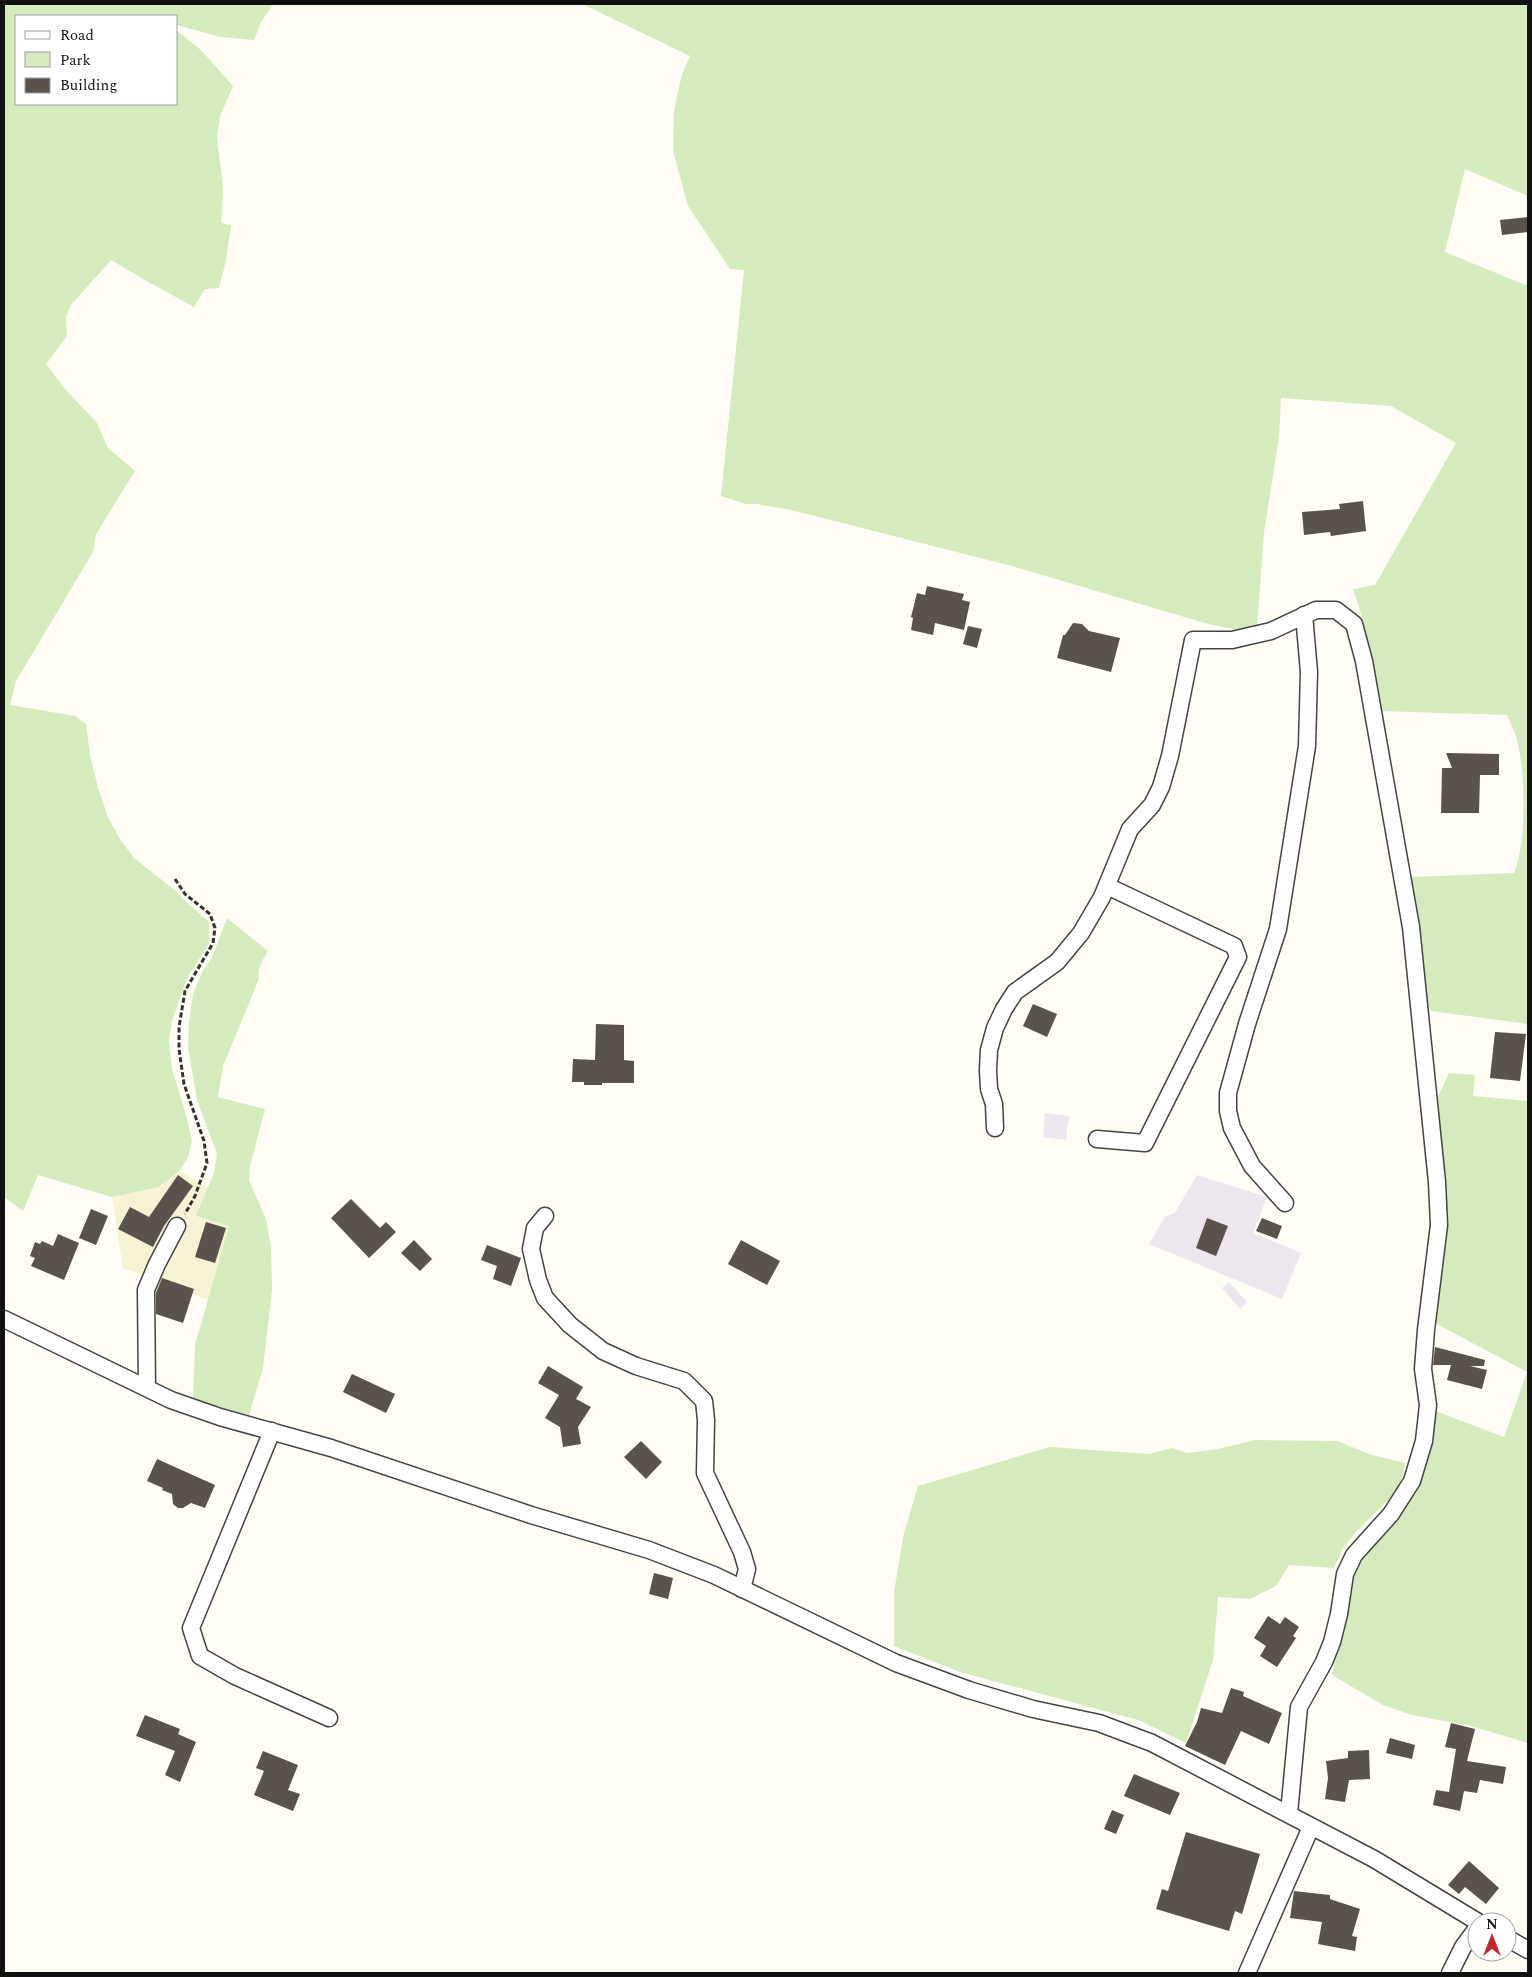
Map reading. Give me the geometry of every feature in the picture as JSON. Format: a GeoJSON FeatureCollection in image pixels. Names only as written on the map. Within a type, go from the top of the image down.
{"type":"FeatureCollection","features":[{"type":"Feature","properties":{"kind":"street"},"geometry":{"type":"LineString","coordinates":[[995,1128],[994,1104],[989,1089],[989,1050],[1004,1009],[1015,992],[1057,962],[1081,933],[1102,897],[1130,829],[1152,805],[1161,787],[1170,756],[1192,640],[1232,640],[1271,631],[1316,610],[1336,610],[1354,624],[1364,661],[1411,927],[1437,1182],[1439,1225],[1423,1369],[1428,1406],[1424,1441],[1412,1481],[1391,1514],[1354,1555],[1345,1574],[1339,1614],[1332,1642],[1324,1662],[1299,1707],[1289,1813]]}},
{"type":"Feature","properties":{"kind":"street"},"geometry":{"type":"LineString","coordinates":[[1285,1203],[1252,1166],[1232,1128],[1228,1111],[1228,1093],[1278,929],[1308,746],[1308,672],[1304,615]]}},
{"type":"Feature","properties":{"kind":"street"},"geometry":{"type":"LineString","coordinates":[[1097,1139],[1145,1143],[1238,957],[1234,946],[1107,886]]}},
{"type":"Feature","properties":{"kind":"street"},"geometry":{"type":"LineString","coordinates":[[545,1216],[535,1228],[531,1249],[538,1280],[545,1298],[570,1325],[604,1351],[636,1366],[684,1381],[704,1401],[706,1420],[705,1473],[742,1552],[747,1569],[742,1589]]}},
{"type":"Feature","properties":{"kind":"street"},"geometry":{"type":"LineString","coordinates":[[147,1388],[146,1290],[177,1226]]}},
{"type":"Feature","properties":{"kind":"street"},"geometry":{"type":"LineString","coordinates":[[4,1319],[171,1400],[220,1417],[331,1448],[531,1515],[649,1550],[714,1575],[896,1663],[1033,1709],[1099,1723],[1152,1743],[1374,1858],[1467,1915]]}},
{"type":"Feature","properties":{"kind":"street"},"geometry":{"type":"LineString","coordinates":[[272,1432],[191,1628],[200,1656],[235,1676],[329,1718]]}},
{"type":"Feature","properties":{"kind":"street"},"geometry":{"type":"LineString","coordinates":[[1248,1973],[1311,1827]]}},
{"type":"Feature","properties":{"kind":"street"},"geometry":{"type":"LineString","coordinates":[[1450,1973],[1467,1943]]}},
{"type":"Feature","properties":{"kind":"street"},"geometry":{"type":"LineString","coordinates":[[1517,1944],[1528,1950]]}},
{"type":"Feature","properties":{"kind":"path"},"geometry":{"type":"LineString","coordinates":[[175,879],[185,894],[210,914],[214,928],[213,943],[185,991],[179,1027],[179,1049],[184,1084],[204,1141],[207,1163],[195,1196],[177,1226]]}},
{"type":"Feature","properties":{"kind":"shaded area"},"geometry":{"type":"Polygon","coordinates":[[[1045,1113],[1069,1116],[1066,1140],[1043,1137],[1045,1113]]]}},
{"type":"Feature","properties":{"kind":"shaded area"},"geometry":{"type":"Polygon","coordinates":[[[179,1171],[209,1188],[196,1216],[229,1226],[209,1300],[123,1268],[112,1197],[159,1187],[179,1171]]]}},
{"type":"Feature","properties":{"kind":"shaded area"},"geometry":{"type":"Polygon","coordinates":[[[1197,1175],[1267,1197],[1253,1233],[1301,1253],[1282,1299],[1149,1244],[1165,1217],[1175,1213],[1197,1175]]]}},
{"type":"Feature","properties":{"kind":"shaded area"},"geometry":{"type":"Polygon","coordinates":[[[1229,1282],[1247,1302],[1240,1309],[1222,1288],[1229,1282]]]}},
{"type":"Feature","properties":{"kind":"green space"},"geometry":{"type":"Polygon","coordinates":[[[4,4],[273,4],[261,22],[254,40],[221,37],[178,26],[178,15],[15,15],[15,105],[178,105],[178,32],[201,50],[233,86],[220,116],[217,138],[223,186],[221,223],[231,225],[226,260],[219,288],[205,289],[194,307],[111,260],[71,305],[66,316],[67,336],[46,364],[65,389],[97,423],[108,448],[135,471],[96,534],[93,552],[16,681],[10,705],[75,716],[86,724],[90,755],[98,788],[108,817],[119,838],[134,858],[177,892],[209,922],[209,944],[187,978],[172,1021],[169,1041],[172,1069],[192,1141],[188,1158],[179,1171],[159,1187],[112,1197],[38,1175],[23,1211],[4,1197],[4,4]]]}},
{"type":"Feature","properties":{"kind":"green space"},"geometry":{"type":"Polygon","coordinates":[[[582,4],[1528,4],[1528,196],[1465,169],[1445,252],[1528,286],[1528,1024],[1431,1011],[1425,1002],[1411,877],[1514,873],[1521,844],[1524,809],[1520,758],[1513,729],[1507,715],[1381,711],[1361,613],[1353,589],[1375,585],[1456,443],[1391,406],[1281,398],[1279,437],[1264,532],[1257,627],[1238,630],[1208,624],[1008,565],[791,510],[746,504],[721,496],[744,270],[730,269],[688,206],[673,151],[674,111],[682,74],[690,56],[582,4]]]}},
{"type":"Feature","properties":{"kind":"green space"},"geometry":{"type":"Polygon","coordinates":[[[227,918],[268,951],[262,961],[259,979],[223,1066],[218,1097],[265,1109],[250,1166],[249,1180],[266,1219],[271,1248],[272,1290],[263,1368],[249,1415],[193,1399],[195,1345],[229,1226],[196,1216],[214,1173],[217,1154],[197,1100],[188,1048],[189,1022],[193,994],[202,972],[212,958],[227,918]]]}},
{"type":"Feature","properties":{"kind":"green space"},"geometry":{"type":"Polygon","coordinates":[[[1449,1073],[1475,1075],[1473,1096],[1528,1101],[1528,1743],[1471,1726],[1412,1715],[1383,1705],[1332,1675],[1339,1642],[1347,1619],[1351,1572],[1360,1556],[1414,1491],[1426,1462],[1433,1425],[1430,1409],[1504,1437],[1527,1372],[1429,1320],[1445,1249],[1447,1209],[1435,1103],[1449,1073]]]}},
{"type":"Feature","properties":{"kind":"green space"},"geometry":{"type":"Polygon","coordinates":[[[1255,1440],[1337,1441],[1372,1455],[1406,1463],[1400,1483],[1391,1497],[1343,1548],[1334,1568],[1289,1565],[1276,1586],[1250,1599],[1218,1597],[1213,1660],[1186,1743],[1138,1720],[960,1672],[894,1646],[894,1592],[904,1533],[918,1486],[1050,1447],[1149,1454],[1172,1448],[1187,1453],[1218,1449],[1255,1440]]]}},
{"type":"Feature","properties":{"kind":"building"},"geometry":{"type":"Polygon","coordinates":[[[1528,217],[1528,232],[1502,235],[1500,220],[1528,217]]]}},
{"type":"Feature","properties":{"kind":"building"},"geometry":{"type":"Polygon","coordinates":[[[1363,501],[1366,531],[1331,536],[1330,532],[1304,535],[1302,512],[1340,509],[1339,504],[1363,501]]]}},
{"type":"Feature","properties":{"kind":"building"},"geometry":{"type":"Polygon","coordinates":[[[927,586],[964,594],[962,600],[970,602],[964,630],[935,623],[933,635],[911,630],[913,618],[911,617],[917,593],[925,595],[927,586]]]}},
{"type":"Feature","properties":{"kind":"building"},"geometry":{"type":"Polygon","coordinates":[[[1073,623],[1082,624],[1089,631],[1120,638],[1111,672],[1057,658],[1063,635],[1065,635],[1073,623]]]}},
{"type":"Feature","properties":{"kind":"building"},"geometry":{"type":"Polygon","coordinates":[[[968,626],[982,629],[977,648],[963,644],[968,626]]]}},
{"type":"Feature","properties":{"kind":"building"},"geometry":{"type":"Polygon","coordinates":[[[1446,753],[1499,754],[1499,775],[1480,775],[1479,813],[1441,813],[1442,768],[1452,768],[1446,753]]]}},
{"type":"Feature","properties":{"kind":"building"},"geometry":{"type":"Polygon","coordinates":[[[1033,1004],[1057,1014],[1047,1037],[1023,1026],[1033,1004]]]}},
{"type":"Feature","properties":{"kind":"building"},"geometry":{"type":"Polygon","coordinates":[[[596,1024],[624,1025],[624,1060],[634,1061],[634,1083],[584,1085],[584,1082],[572,1082],[573,1059],[595,1060],[596,1024]]]}},
{"type":"Feature","properties":{"kind":"building"},"geometry":{"type":"Polygon","coordinates":[[[1495,1032],[1526,1034],[1520,1081],[1490,1078],[1495,1032]]]}},
{"type":"Feature","properties":{"kind":"building"},"geometry":{"type":"Polygon","coordinates":[[[178,1175],[193,1186],[164,1226],[153,1247],[118,1229],[130,1207],[149,1217],[178,1175]]]}},
{"type":"Feature","properties":{"kind":"building"},"geometry":{"type":"Polygon","coordinates":[[[351,1199],[380,1228],[386,1222],[396,1232],[369,1258],[331,1218],[351,1199]]]}},
{"type":"Feature","properties":{"kind":"building"},"geometry":{"type":"Polygon","coordinates":[[[91,1209],[108,1216],[96,1245],[79,1238],[91,1209]]]}},
{"type":"Feature","properties":{"kind":"building"},"geometry":{"type":"Polygon","coordinates":[[[1207,1218],[1228,1226],[1216,1256],[1196,1248],[1207,1218]]]}},
{"type":"Feature","properties":{"kind":"building"},"geometry":{"type":"Polygon","coordinates":[[[1262,1218],[1282,1226],[1277,1239],[1256,1231],[1262,1218]]]}},
{"type":"Feature","properties":{"kind":"building"},"geometry":{"type":"Polygon","coordinates":[[[206,1222],[226,1228],[215,1263],[195,1257],[206,1222]]]}},
{"type":"Feature","properties":{"kind":"building"},"geometry":{"type":"Polygon","coordinates":[[[58,1234],[79,1243],[64,1280],[31,1266],[35,1258],[30,1256],[35,1242],[40,1244],[42,1241],[53,1246],[58,1234]]]}},
{"type":"Feature","properties":{"kind":"building"},"geometry":{"type":"Polygon","coordinates":[[[414,1240],[432,1259],[420,1271],[401,1253],[414,1240]]]}},
{"type":"Feature","properties":{"kind":"building"},"geometry":{"type":"Polygon","coordinates":[[[741,1240],[780,1261],[767,1285],[728,1264],[741,1240]]]}},
{"type":"Feature","properties":{"kind":"building"},"geometry":{"type":"Polygon","coordinates":[[[487,1245],[521,1258],[511,1286],[493,1279],[497,1266],[481,1260],[487,1245]]]}},
{"type":"Feature","properties":{"kind":"building"},"geometry":{"type":"Polygon","coordinates":[[[162,1278],[194,1289],[183,1323],[156,1314],[156,1293],[162,1278]]]}},
{"type":"Feature","properties":{"kind":"building"},"geometry":{"type":"Polygon","coordinates":[[[1435,1347],[1485,1360],[1484,1366],[1470,1366],[1487,1370],[1482,1389],[1447,1380],[1451,1365],[1433,1365],[1435,1347]]]}},
{"type":"Feature","properties":{"kind":"building"},"geometry":{"type":"Polygon","coordinates":[[[548,1366],[583,1387],[576,1399],[591,1407],[578,1427],[581,1444],[563,1447],[560,1427],[545,1418],[559,1395],[538,1383],[548,1366]]]}},
{"type":"Feature","properties":{"kind":"building"},"geometry":{"type":"Polygon","coordinates":[[[352,1374],[395,1394],[386,1413],[343,1392],[352,1374]]]}},
{"type":"Feature","properties":{"kind":"building"},"geometry":{"type":"Polygon","coordinates":[[[641,1441],[662,1462],[646,1479],[624,1457],[641,1441]]]}},
{"type":"Feature","properties":{"kind":"building"},"geometry":{"type":"Polygon","coordinates":[[[157,1459],[215,1485],[205,1508],[191,1503],[183,1508],[178,1508],[173,1504],[172,1494],[147,1481],[157,1459]]]}},
{"type":"Feature","properties":{"kind":"building"},"geometry":{"type":"Polygon","coordinates":[[[654,1573],[673,1578],[668,1599],[649,1594],[654,1573]]]}},
{"type":"Feature","properties":{"kind":"building"},"geometry":{"type":"Polygon","coordinates":[[[1268,1616],[1280,1624],[1285,1617],[1299,1627],[1293,1636],[1296,1638],[1277,1667],[1260,1656],[1266,1646],[1254,1638],[1268,1616]]]}},
{"type":"Feature","properties":{"kind":"building"},"geometry":{"type":"Polygon","coordinates":[[[1231,1688],[1244,1692],[1243,1696],[1282,1713],[1269,1744],[1241,1731],[1225,1765],[1185,1746],[1197,1722],[1201,1708],[1222,1713],[1231,1688]]]}},
{"type":"Feature","properties":{"kind":"building"},"geometry":{"type":"Polygon","coordinates":[[[145,1715],[180,1729],[178,1734],[196,1742],[180,1782],[165,1775],[175,1751],[136,1736],[145,1715]]]}},
{"type":"Feature","properties":{"kind":"building"},"geometry":{"type":"Polygon","coordinates":[[[1451,1723],[1475,1729],[1467,1761],[1506,1767],[1503,1784],[1480,1780],[1477,1793],[1464,1791],[1460,1811],[1433,1805],[1436,1790],[1449,1792],[1456,1749],[1445,1747],[1451,1723]]]}},
{"type":"Feature","properties":{"kind":"building"},"geometry":{"type":"Polygon","coordinates":[[[1390,1738],[1415,1745],[1412,1759],[1386,1753],[1390,1738]]]}},
{"type":"Feature","properties":{"kind":"building"},"geometry":{"type":"Polygon","coordinates":[[[1369,1750],[1370,1779],[1349,1780],[1345,1802],[1325,1799],[1328,1778],[1326,1761],[1348,1758],[1348,1751],[1369,1750]]]}},
{"type":"Feature","properties":{"kind":"building"},"geometry":{"type":"Polygon","coordinates":[[[263,1751],[298,1765],[288,1790],[300,1794],[293,1811],[254,1795],[264,1771],[256,1768],[263,1751]]]}},
{"type":"Feature","properties":{"kind":"building"},"geometry":{"type":"Polygon","coordinates":[[[1134,1774],[1180,1793],[1170,1815],[1124,1796],[1134,1774]]]}},
{"type":"Feature","properties":{"kind":"building"},"geometry":{"type":"Polygon","coordinates":[[[1112,1810],[1124,1815],[1116,1834],[1104,1829],[1112,1810]]]}},
{"type":"Feature","properties":{"kind":"building"},"geometry":{"type":"Polygon","coordinates":[[[1186,1832],[1260,1854],[1242,1914],[1235,1911],[1229,1931],[1156,1909],[1162,1889],[1168,1891],[1186,1832]]]}},
{"type":"Feature","properties":{"kind":"building"},"geometry":{"type":"Polygon","coordinates":[[[1469,1861],[1499,1888],[1486,1904],[1465,1887],[1459,1894],[1448,1885],[1469,1861]]]}},
{"type":"Feature","properties":{"kind":"building"},"geometry":{"type":"Polygon","coordinates":[[[1294,1891],[1330,1895],[1330,1899],[1360,1909],[1352,1936],[1357,1937],[1355,1951],[1318,1944],[1322,1922],[1290,1918],[1294,1891]]]}}]}
